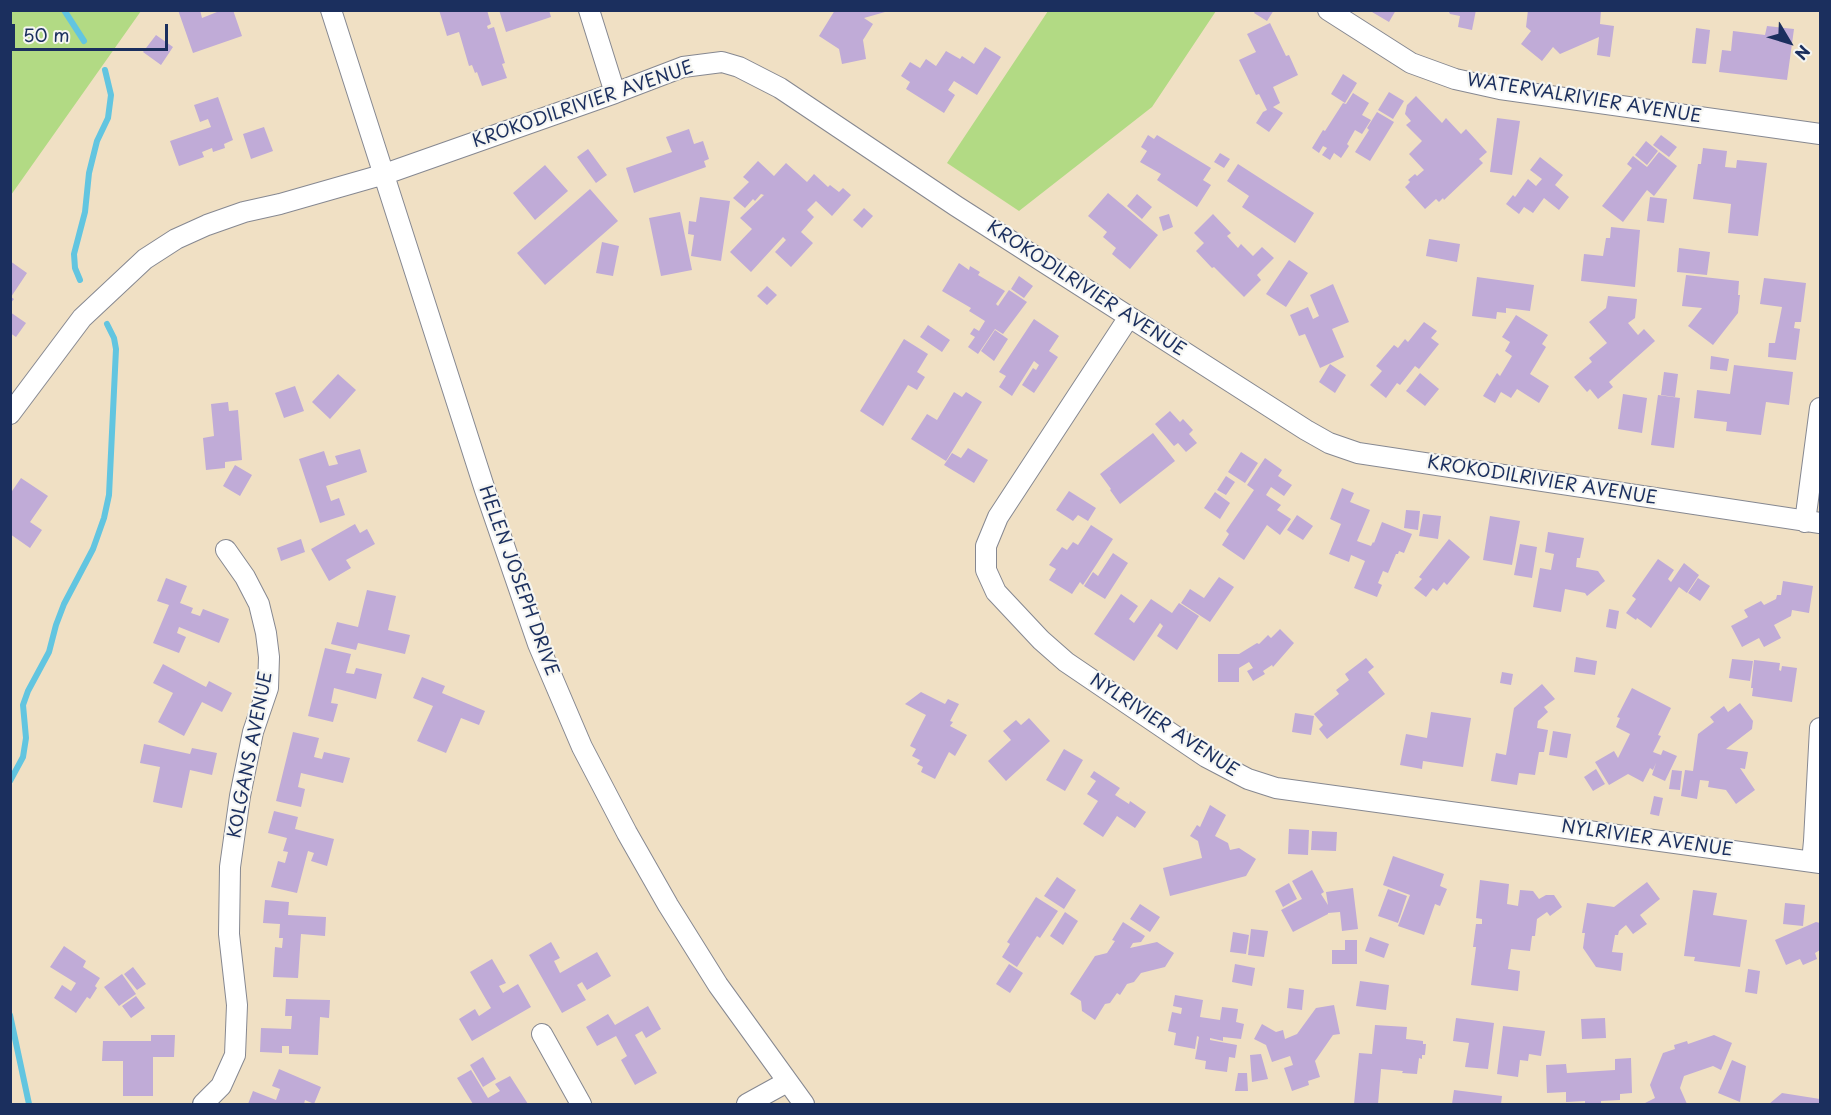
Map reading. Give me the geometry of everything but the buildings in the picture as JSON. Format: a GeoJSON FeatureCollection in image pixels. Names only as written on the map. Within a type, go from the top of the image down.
{"type":"FeatureCollection","features":[{"type":"Feature","properties":{"kind":"street","name":"HELEN JOSEPH DRIVE"},"geometry":{"type":"LineString","coordinates":[[331,10],[510,564],[538,644],[582,747],[668,905],[718,985],[804,1104]]}},
{"type":"Feature","properties":{"kind":"street"},"geometry":{"type":"LineString","coordinates":[[589,10],[615,93]]}},
{"type":"Feature","properties":{"kind":"street","name":"WATERVALRIVIER AVENUE"},"geometry":{"type":"LineString","coordinates":[[1328,10],[1412,63],[1455,79],[1500,88],[1821,135]]}},
{"type":"Feature","properties":{"kind":"street","name":"KROKODILRIVIER AVENUE"},"geometry":{"type":"LineString","coordinates":[[10,414],[82,318],[145,259],[176,239],[244,212],[385,174],[683,67],[722,62],[739,67],[780,88],[956,206],[1329,443],[1358,453],[1813,522]]}},
{"type":"Feature","properties":{"kind":"street","name":"NYLRIVIER AVENUE"},"geometry":{"type":"LineString","coordinates":[[1129,317],[998,517],[986,546],[986,570],[996,591],[1041,640],[1066,662],[1206,757],[1248,779],[1276,788],[1816,863]]}},
{"type":"Feature","properties":{"kind":"street"},"geometry":{"type":"LineString","coordinates":[[1813,522],[1821,408]]}},
{"type":"Feature","properties":{"kind":"street","name":"KOLGANS AVENUE"},"geometry":{"type":"LineString","coordinates":[[204,1104],[221,1086],[235,1055],[237,1005],[229,934],[230,867],[240,796],[253,732],[268,688],[269,657],[259,604],[245,577],[226,550]]}},
{"type":"Feature","properties":{"kind":"street"},"geometry":{"type":"LineString","coordinates":[[1816,863],[1814,841],[1821,728]]}},
{"type":"Feature","properties":{"kind":"street"},"geometry":{"type":"LineString","coordinates":[[542,1034],[581,1104]]}},
{"type":"Feature","properties":{"kind":"street"},"geometry":{"type":"LineString","coordinates":[[747,1104],[787,1082]]}},
{"type":"Feature","properties":{"kind":"green space"},"geometry":{"type":"Polygon","coordinates":[[[10,11],[141,11],[11,195],[10,11]]]}},
{"type":"Feature","properties":{"kind":"green space"},"geometry":{"type":"Polygon","coordinates":[[[1048,11],[1216,11],[1152,107],[1019,211],[947,163],[1048,11]]]}},
{"type":"Feature","properties":{"kind":"waterway"},"geometry":{"type":"LineString","coordinates":[[64,10],[84,41]]}},
{"type":"Feature","properties":{"kind":"waterway"},"geometry":{"type":"LineString","coordinates":[[80,280],[75,268],[74,254],[85,212],[89,173],[97,141],[108,118],[111,95],[105,70]]}},
{"type":"Feature","properties":{"kind":"waterway"},"geometry":{"type":"LineString","coordinates":[[10,781],[23,757],[26,738],[23,705],[49,652],[64,604],[93,549],[109,495],[116,349],[114,338],[107,324]]}},
{"type":"Feature","properties":{"kind":"waterway"},"geometry":{"type":"LineString","coordinates":[[10,1015],[29,1104]]}}]}
